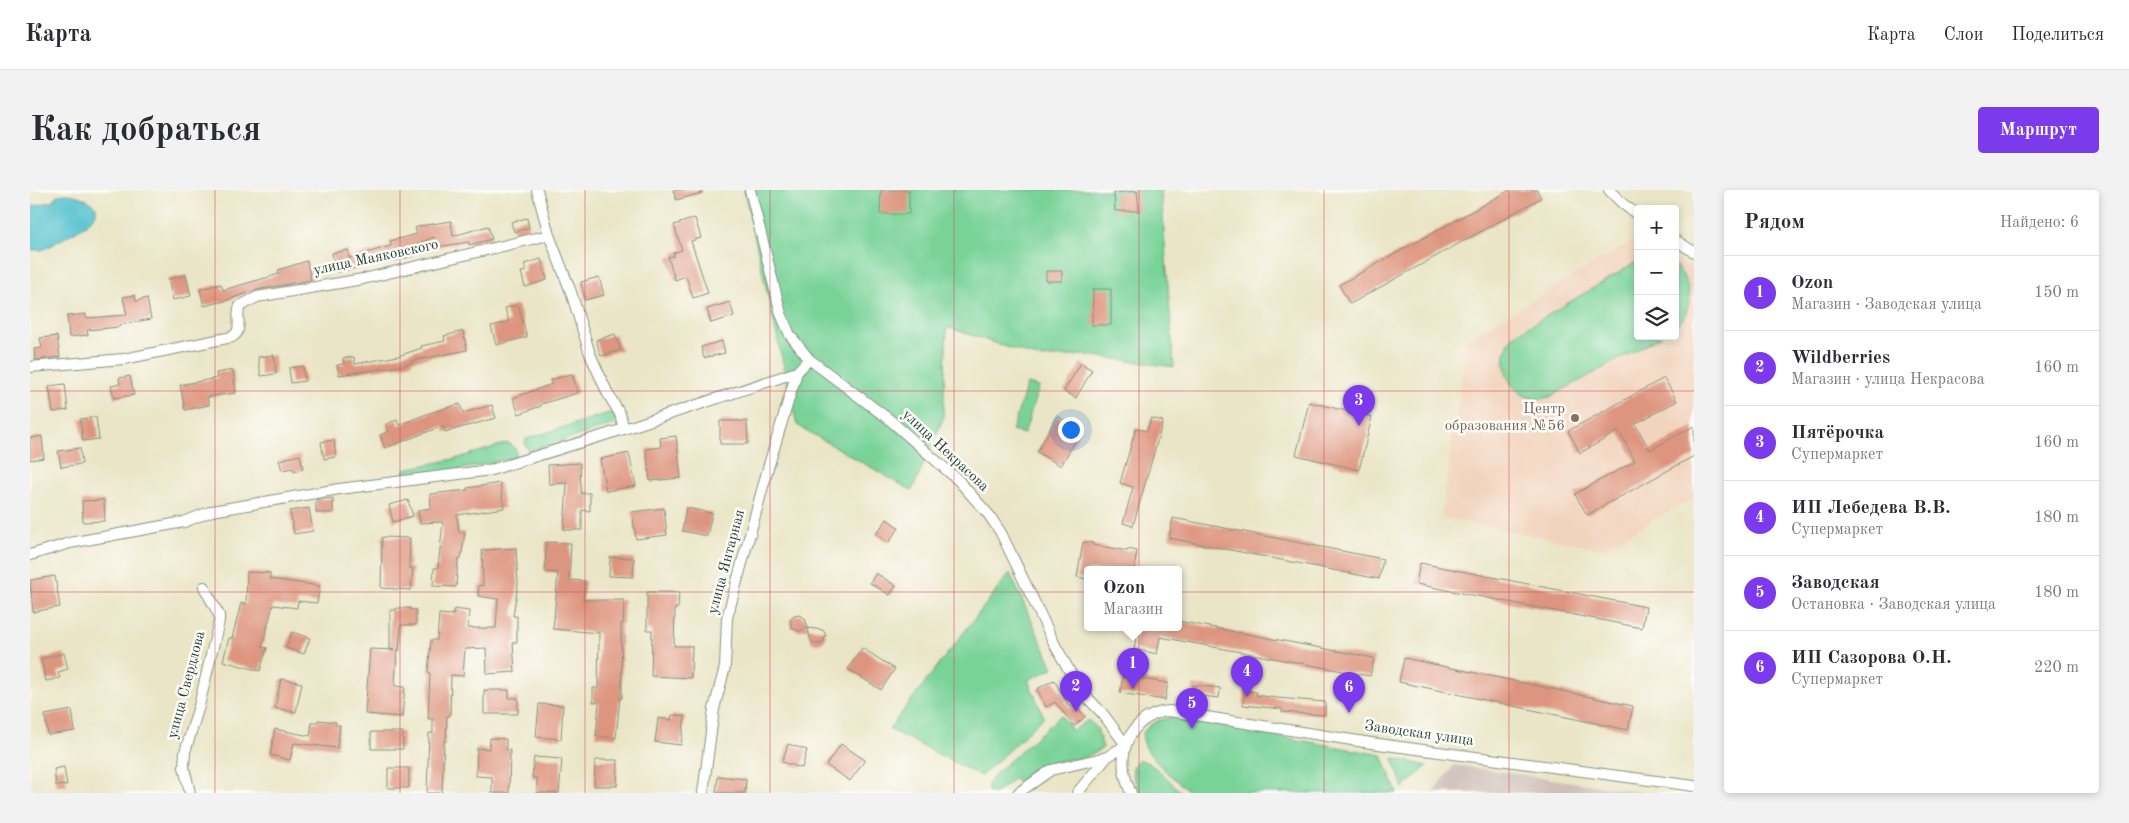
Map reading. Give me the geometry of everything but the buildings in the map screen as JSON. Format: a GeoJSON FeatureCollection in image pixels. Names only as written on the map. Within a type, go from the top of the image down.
{"type":"FeatureCollection","features":[{"type":"Feature","properties":{"kind":"street"},"geometry":{"type":"LineString","coordinates":[[537,190],[549,234],[571,292],[590,354],[608,394],[620,414],[624,429]]}},
{"type":"Feature","properties":{"kind":"street","name":"улица Некрасова"},"geometry":{"type":"LineString","coordinates":[[750,190],[781,314],[790,334],[809,359],[890,420],[958,480],[989,515],[1001,533],[1055,645],[1080,690],[1101,712],[1126,745]]}},
{"type":"Feature","properties":{"kind":"street"},"geometry":{"type":"LineString","coordinates":[[1609,190],[1634,212]]}},
{"type":"Feature","properties":{"kind":"street","name":"улица Маяковского"},"geometry":{"type":"LineString","coordinates":[[30,367],[124,359],[232,337],[237,335],[239,329],[238,314],[240,306],[258,297],[363,279],[549,234]]}},
{"type":"Feature","properties":{"kind":"street"},"geometry":{"type":"LineString","coordinates":[[1679,243],[1694,252]]}},
{"type":"Feature","properties":{"kind":"street"},"geometry":{"type":"LineString","coordinates":[[30,555],[70,543],[184,522],[212,510],[339,489],[491,470],[624,429],[797,372],[809,359]]}},
{"type":"Feature","properties":{"kind":"street","name":"улица Янтарная"},"geometry":{"type":"LineString","coordinates":[[703,793],[713,715],[725,667],[728,612],[797,372]]}},
{"type":"Feature","properties":{"kind":"street","name":"улица Свердлова"},"geometry":{"type":"LineString","coordinates":[[190,793],[184,767],[185,752],[199,706],[219,621],[219,615],[204,587]]}},
{"type":"Feature","properties":{"kind":"street","name":"Заводская улица"},"geometry":{"type":"LineString","coordinates":[[1126,745],[1132,733],[1143,720],[1161,712],[1175,711],[1371,744],[1694,786]]}},
{"type":"Feature","properties":{"kind":"street"},"geometry":{"type":"LineString","coordinates":[[1018,793],[1051,770],[1106,757],[1126,745]]}},
{"type":"Feature","properties":{"kind":"street"},"geometry":{"type":"LineString","coordinates":[[1126,745],[1124,773],[1131,793]]}},
{"type":"Feature","properties":{"kind":"street"},"geometry":{"type":"LineString","coordinates":[[1077,793],[1106,757]]}},
{"type":"Feature","properties":{"kind":"shaded area","name":"Центр образования №56"},"geometry":{"type":"Polygon","coordinates":[[[1634,240],[1634,340],[1679,340],[1679,261],[1694,270],[1694,498],[1602,549],[1441,518],[1467,339],[1634,240]]]}},
{"type":"Feature","properties":{"kind":"shaded area"},"geometry":{"type":"Polygon","coordinates":[[[1454,765],[1648,793],[1433,793],[1454,765]]]}},
{"type":"Feature","properties":{"kind":"green space"},"geometry":{"type":"Polygon","coordinates":[[[744,190],[1161,190],[1174,367],[1086,355],[1040,358],[947,327],[943,419],[912,491],[797,425],[744,190]]]}},
{"type":"Feature","properties":{"kind":"green space"},"geometry":{"type":"Polygon","coordinates":[[[1634,263],[1634,340],[1655,340],[1550,397],[1538,399],[1522,394],[1509,380],[1506,372],[1505,353],[1513,336],[1634,263]]]}},
{"type":"Feature","properties":{"kind":"green space"},"geometry":{"type":"Polygon","coordinates":[[[1679,270],[1686,280],[1689,297],[1686,313],[1679,323],[1679,270]]]}},
{"type":"Feature","properties":{"kind":"green space"},"geometry":{"type":"Polygon","coordinates":[[[1027,384],[1039,387],[1024,434],[1012,431],[1027,384]]]}},
{"type":"Feature","properties":{"kind":"green space"},"geometry":{"type":"Polygon","coordinates":[[[612,412],[616,419],[615,424],[529,451],[525,444],[526,439],[612,412]]]}},
{"type":"Feature","properties":{"kind":"green space"},"geometry":{"type":"Polygon","coordinates":[[[507,443],[515,449],[516,456],[512,458],[440,473],[412,475],[403,473],[405,469],[459,458],[507,443]]]}},
{"type":"Feature","properties":{"kind":"green space"},"geometry":{"type":"Polygon","coordinates":[[[1010,573],[1053,668],[1028,680],[1044,717],[981,776],[889,729],[1010,573]]]}},
{"type":"Feature","properties":{"kind":"green space"},"geometry":{"type":"Polygon","coordinates":[[[1061,715],[1073,731],[1088,720],[1097,728],[1103,748],[1086,757],[1059,761],[1019,784],[1015,778],[996,793],[988,793],[988,784],[996,773],[1061,715]]]}},
{"type":"Feature","properties":{"kind":"green space"},"geometry":{"type":"Polygon","coordinates":[[[1176,718],[1382,755],[1397,793],[1191,793],[1166,772],[1149,753],[1144,744],[1143,735],[1150,725],[1160,720],[1176,718]]]}},
{"type":"Feature","properties":{"kind":"green space"},"geometry":{"type":"Polygon","coordinates":[[[1393,758],[1427,766],[1403,788],[1393,758]]]}},
{"type":"Feature","properties":{"kind":"green space"},"geometry":{"type":"Polygon","coordinates":[[[1138,760],[1149,763],[1182,793],[1140,793],[1133,772],[1133,768],[1138,760]]]}},
{"type":"Feature","properties":{"kind":"water"},"geometry":{"type":"Polygon","coordinates":[[[57,195],[79,196],[89,202],[96,207],[96,214],[86,225],[54,244],[42,250],[30,250],[30,207],[54,201],[57,195]]]}},
{"type":"Feature","properties":{"kind":"place","name":"Центр образования №56"},"geometry":{"type":"Point","coordinates":[1575,418]}},
{"type":"Feature","properties":{"kind":"place","name":"Пятёрочка"},"geometry":{"type":"Point","coordinates":[1359,426]}},
{"type":"Feature","properties":{"kind":"place","name":"Ozon"},"geometry":{"type":"Point","coordinates":[1133,689]}},
{"type":"Feature","properties":{"kind":"place","name":"ИП Лебедева В.В."},"geometry":{"type":"Point","coordinates":[1247,697]}},
{"type":"Feature","properties":{"kind":"place","name":"Wildberries"},"geometry":{"type":"Point","coordinates":[1076,712]}},
{"type":"Feature","properties":{"kind":"place","name":"ИП Сазорова О.Н."},"geometry":{"type":"Point","coordinates":[1349,713]}},
{"type":"Feature","properties":{"kind":"place","name":"Заводская"},"geometry":{"type":"Point","coordinates":[1192,729]}}]}
